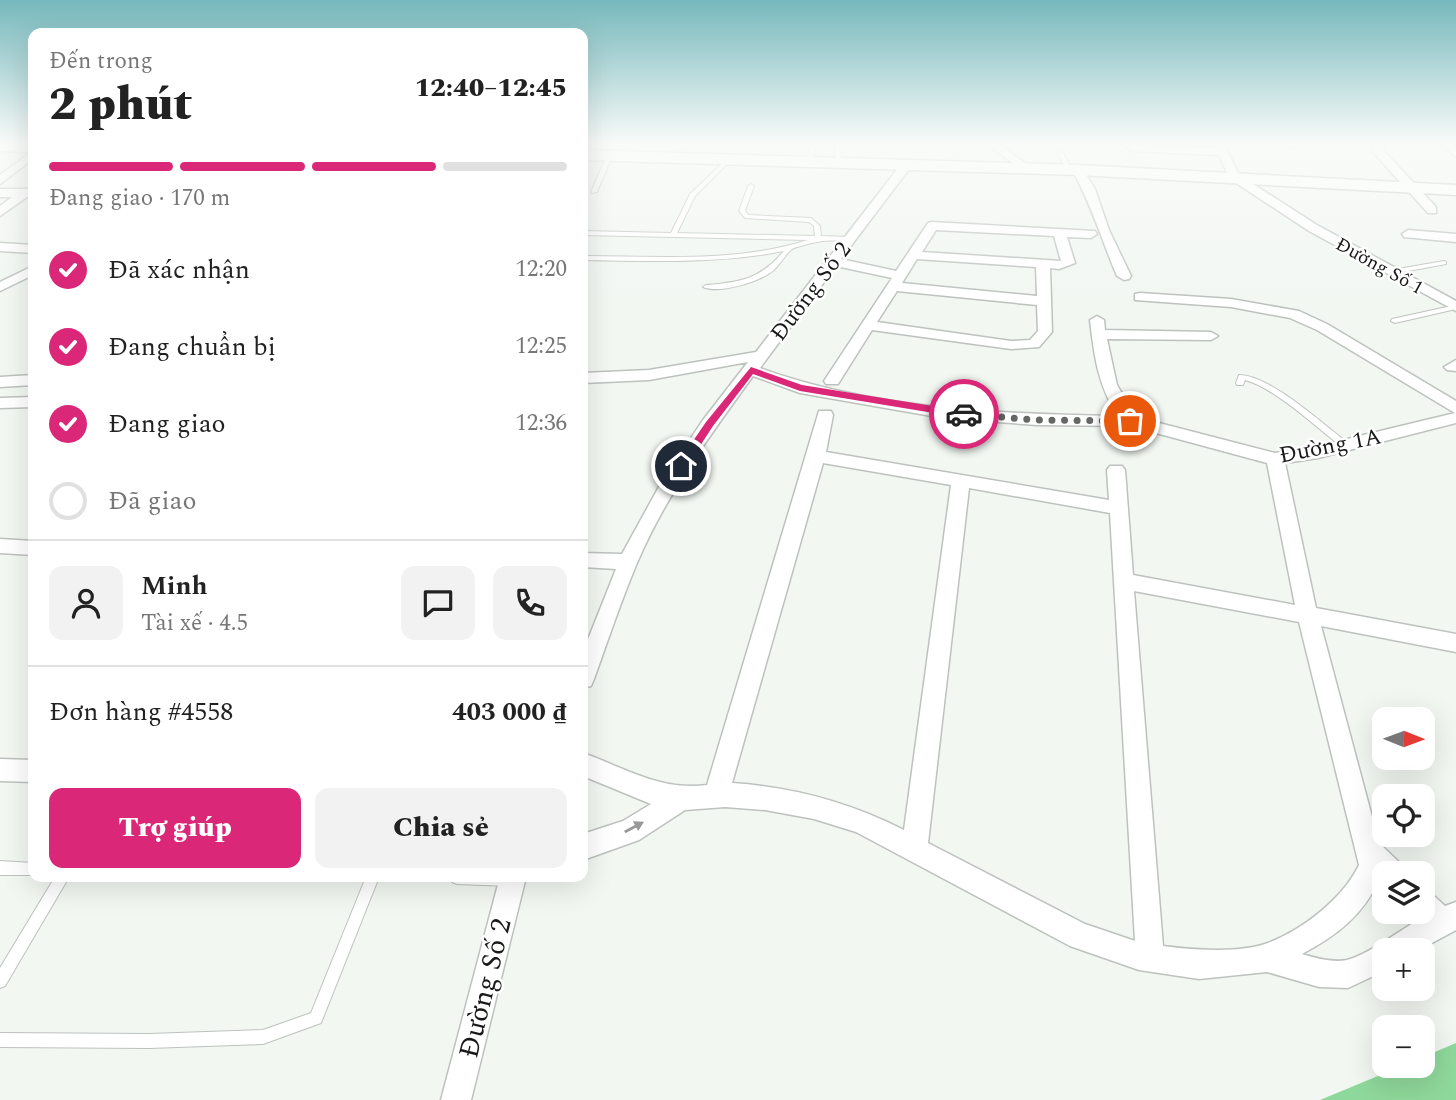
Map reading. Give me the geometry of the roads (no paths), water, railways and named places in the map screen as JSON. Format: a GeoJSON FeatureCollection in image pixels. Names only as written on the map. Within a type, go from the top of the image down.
{"type":"FeatureCollection","features":[{"type":"Feature","properties":{"kind":"street"},"geometry":{"type":"LineString","coordinates":[[0,212],[25,195]]}},
{"type":"Feature","properties":{"kind":"street","name":"Đường Số 2"},"geometry":{"type":"LineString","coordinates":[[588,666],[628,562],[667,487],[709,424],[882,195]]}},
{"type":"Feature","properties":{"kind":"street"},"geometry":{"type":"LineString","coordinates":[[1091,195],[1103,230],[1124,276]]}},
{"type":"Feature","properties":{"kind":"street","name":"Đường Số 1"},"geometry":{"type":"LineString","coordinates":[[1262,195],[1313,228],[1456,307]]}},
{"type":"Feature","properties":{"kind":"street"},"geometry":{"type":"LineString","coordinates":[[1419,195],[1432,210]]}},
{"type":"Feature","properties":{"kind":"street"},"geometry":{"type":"LineString","coordinates":[[832,380],[934,225],[1091,234]]}},
{"type":"Feature","properties":{"kind":"street"},"geometry":{"type":"LineString","coordinates":[[902,271],[1068,263],[1060,233]]}},
{"type":"Feature","properties":{"kind":"street"},"geometry":{"type":"LineString","coordinates":[[1408,234],[1456,238]]}},
{"type":"Feature","properties":{"kind":"street"},"geometry":{"type":"LineString","coordinates":[[0,247],[28,248]]}},
{"type":"Feature","properties":{"kind":"street"},"geometry":{"type":"LineString","coordinates":[[841,250],[902,271],[1044,301]]}},
{"type":"Feature","properties":{"kind":"street"},"geometry":{"type":"LineString","coordinates":[[868,325],[1011,345],[1034,344],[1045,332],[1043,265]]}},
{"type":"Feature","properties":{"kind":"street"},"geometry":{"type":"LineString","coordinates":[[0,288],[28,273]]}},
{"type":"Feature","properties":{"kind":"street"},"geometry":{"type":"LineString","coordinates":[[1437,297],[1456,293]]}},
{"type":"Feature","properties":{"kind":"street"},"geometry":{"type":"LineString","coordinates":[[1140,297],[1231,303],[1294,313],[1456,408]]}},
{"type":"Feature","properties":{"kind":"street"},"geometry":{"type":"LineString","coordinates":[[1130,421],[1110,389],[1103,370],[1098,327],[1211,336]]}},
{"type":"Feature","properties":{"kind":"street"},"geometry":{"type":"LineString","coordinates":[[588,378],[649,375],[712,362],[756,363]]}},
{"type":"Feature","properties":{"kind":"street","name":"Đường 1A"},"geometry":{"type":"LineString","coordinates":[[756,363],[800,388],[943,413],[1037,420],[1130,421],[1275,459],[1456,418]]}},
{"type":"Feature","properties":{"kind":"street"},"geometry":{"type":"LineString","coordinates":[[0,382],[26,381]]}},
{"type":"Feature","properties":{"kind":"street"},"geometry":{"type":"LineString","coordinates":[[0,403],[28,402]]}},
{"type":"Feature","properties":{"kind":"street"},"geometry":{"type":"LineString","coordinates":[[716,796],[816,456],[825,415]]}},
{"type":"Feature","properties":{"kind":"street"},"geometry":{"type":"LineString","coordinates":[[816,456],[1119,508]]}},
{"type":"Feature","properties":{"kind":"street"},"geometry":{"type":"LineString","coordinates":[[1267,958],[1327,926],[1358,896],[1372,866],[1307,614],[1275,459]]}},
{"type":"Feature","properties":{"kind":"street"},"geometry":{"type":"LineString","coordinates":[[1116,470],[1150,958]]}},
{"type":"Feature","properties":{"kind":"street"},"geometry":{"type":"LineString","coordinates":[[914,849],[961,481]]}},
{"type":"Feature","properties":{"kind":"street"},"geometry":{"type":"LineString","coordinates":[[0,546],[28,548]]}},
{"type":"Feature","properties":{"kind":"street"},"geometry":{"type":"LineString","coordinates":[[588,560],[628,562]]}},
{"type":"Feature","properties":{"kind":"street"},"geometry":{"type":"LineString","coordinates":[[1124,581],[1456,643]]}},
{"type":"Feature","properties":{"kind":"street"},"geometry":{"type":"LineString","coordinates":[[588,766],[636,788],[681,799],[716,796],[768,798],[825,809],[862,822],[1080,936],[1150,958],[1199,965],[1267,958],[1319,973],[1348,974],[1372,962]]}},
{"type":"Feature","properties":{"kind":"street"},"geometry":{"type":"LineString","coordinates":[[0,770],[28,771]]}},
{"type":"Feature","properties":{"kind":"street"},"geometry":{"type":"LineString","coordinates":[[588,845],[630,831],[681,799]]}},
{"type":"Feature","properties":{"kind":"street"},"geometry":{"type":"LineString","coordinates":[[1369,851],[1379,861]]}},
{"type":"Feature","properties":{"kind":"street","name":"Đường Số 2"},"geometry":{"type":"LineString","coordinates":[[456,1100],[511,882]]}},
{"type":"Feature","properties":{"kind":"street"},"geometry":{"type":"LineString","coordinates":[[1409,938],[1440,913]]}},
{"type":"Feature","properties":{"kind":"lane"},"geometry":{"type":"LineString","coordinates":[[673,236],[692,195]]}},
{"type":"Feature","properties":{"kind":"lane"},"geometry":{"type":"LineString","coordinates":[[748,195],[742,211],[747,217],[811,220],[817,226],[818,239]]}},
{"type":"Feature","properties":{"kind":"lane"},"geometry":{"type":"LineString","coordinates":[[588,233],[818,239],[841,250]]}},
{"type":"Feature","properties":{"kind":"lane"},"geometry":{"type":"LineString","coordinates":[[588,258],[736,257],[788,250],[818,239]]}},
{"type":"Feature","properties":{"kind":"lane"},"geometry":{"type":"LineString","coordinates":[[706,287],[745,284],[765,276],[788,250]]}},
{"type":"Feature","properties":{"kind":"lane"},"geometry":{"type":"LineString","coordinates":[[1392,272],[1444,263]]}},
{"type":"Feature","properties":{"kind":"lane"},"geometry":{"type":"LineString","coordinates":[[1395,321],[1456,307]]}},
{"type":"Feature","properties":{"kind":"lane"},"geometry":{"type":"LineString","coordinates":[[0,375],[26,381]]}},
{"type":"Feature","properties":{"kind":"lane"},"geometry":{"type":"LineString","coordinates":[[1240,383],[1242,377],[1249,377],[1269,388],[1345,445]]}},
{"type":"Feature","properties":{"kind":"lane"},"geometry":{"type":"LineString","coordinates":[[0,868],[28,869]]}},
{"type":"Feature","properties":{"kind":"lane"},"geometry":{"type":"LineString","coordinates":[[0,981],[59,882]]}},
{"type":"Feature","properties":{"kind":"lane"},"geometry":{"type":"LineString","coordinates":[[0,1040],[149,1041],[263,1037],[316,1018],[370,882]]}}]}
